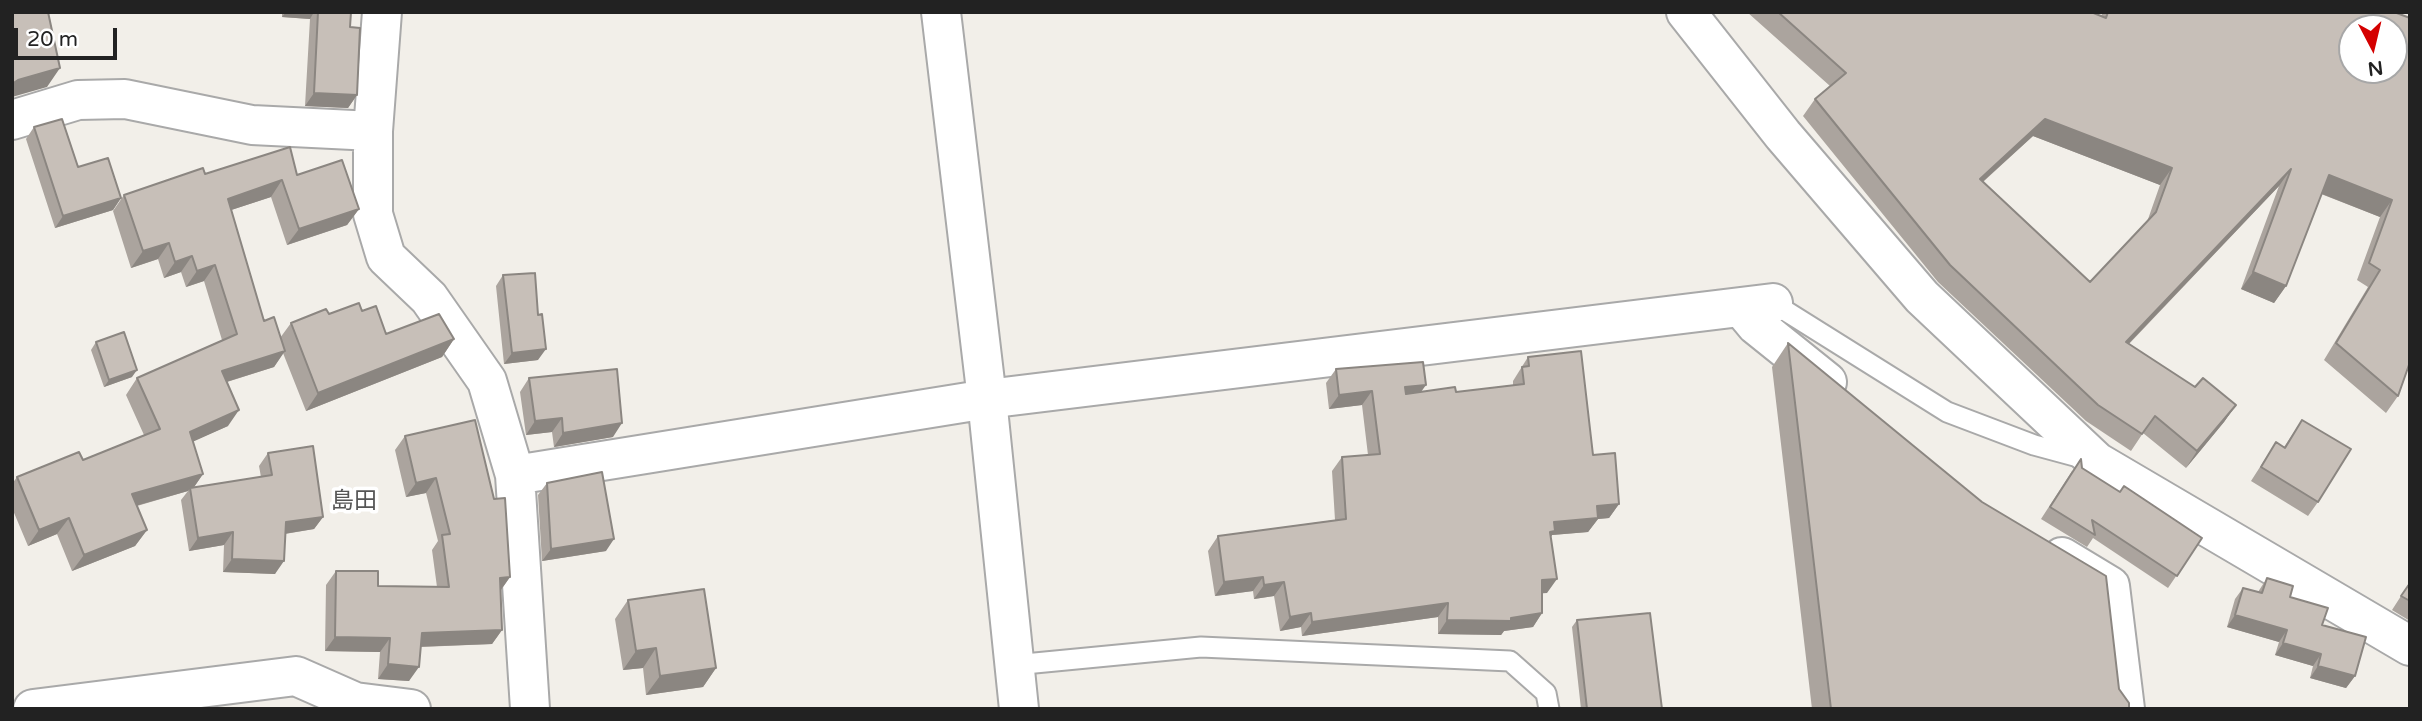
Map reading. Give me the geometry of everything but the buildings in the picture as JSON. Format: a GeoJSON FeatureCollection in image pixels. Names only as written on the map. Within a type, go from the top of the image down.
{"type":"FeatureCollection","features":[{"type":"Feature","properties":{"kind":"street"},"geometry":{"type":"LineString","coordinates":[[382,12],[373,131],[373,214],[386,257],[429,298],[487,381],[515,475],[530,709]]}},
{"type":"Feature","properties":{"kind":"street"},"geometry":{"type":"LineString","coordinates":[[941,12],[987,399],[1019,709]]}},
{"type":"Feature","properties":{"kind":"street"},"geometry":{"type":"LineString","coordinates":[[1686,12],[1783,135],[1922,297],[2097,462],[2410,646]]}},
{"type":"Feature","properties":{"kind":"street"},"geometry":{"type":"LineString","coordinates":[[12,120],[78,100],[125,99],[252,125],[373,131]]}},
{"type":"Feature","properties":{"kind":"street"},"geometry":{"type":"LineString","coordinates":[[515,475],[987,399],[1757,305],[1756,325],[1853,403]]}},
{"type":"Feature","properties":{"kind":"street"},"geometry":{"type":"LineString","coordinates":[[2027,536],[2110,586],[2125,709]]}},
{"type":"Feature","properties":{"kind":"street"},"geometry":{"type":"LineString","coordinates":[[33,709],[296,677],[355,702],[411,709]]}},
{"type":"Feature","properties":{"kind":"lane"},"geometry":{"type":"LineString","coordinates":[[1757,305],[1947,412],[2034,445],[2097,462]]}},
{"type":"Feature","properties":{"kind":"lane"},"geometry":{"type":"LineString","coordinates":[[1014,665],[1201,647],[1510,661],[1546,693],[1549,709]]}},
{"type":"Feature","properties":{"kind":"district","name":"島田"},"geometry":{"type":"Point","coordinates":[354,502]}}]}
